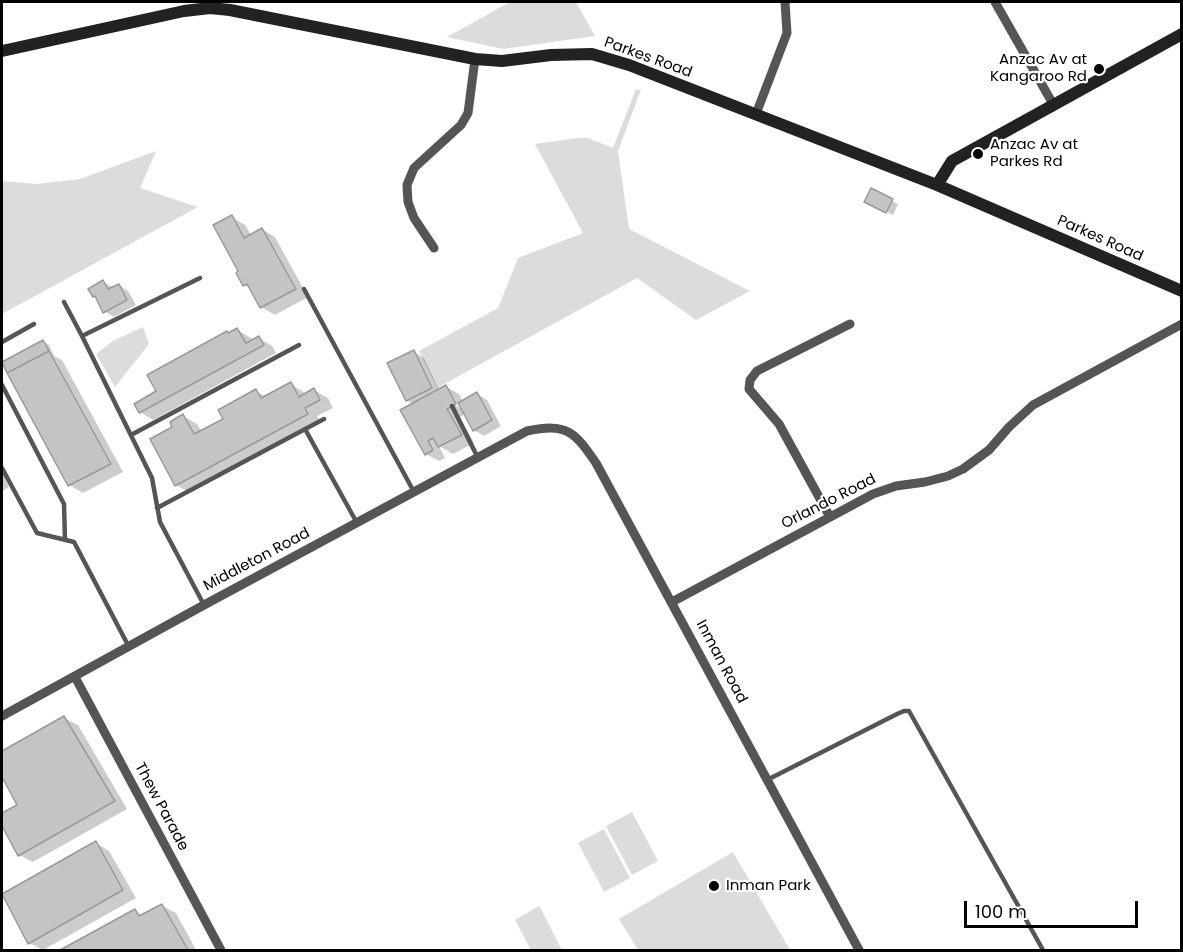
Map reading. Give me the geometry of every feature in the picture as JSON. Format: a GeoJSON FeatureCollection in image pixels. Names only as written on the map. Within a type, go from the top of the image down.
{"type":"FeatureCollection","features":[{"type":"Feature","properties":{"kind":"street"},"geometry":{"type":"LineString","coordinates":[[756,114],[787,33],[785,2]]}},
{"type":"Feature","properties":{"kind":"street"},"geometry":{"type":"LineString","coordinates":[[994,2],[1053,104]]}},
{"type":"Feature","properties":{"kind":"street","name":"Parkes Road"},"geometry":{"type":"LineString","coordinates":[[2,51],[135,21],[210,8],[230,10],[475,59],[502,61],[551,55],[592,54],[629,65],[938,184],[1182,291]]}},
{"type":"Feature","properties":{"kind":"street"},"geometry":{"type":"LineString","coordinates":[[938,184],[952,161],[1182,34]]}},
{"type":"Feature","properties":{"kind":"street"},"geometry":{"type":"LineString","coordinates":[[434,248],[414,218],[408,202],[407,185],[414,168],[461,125],[468,113],[475,59]]}},
{"type":"Feature","properties":{"kind":"street"},"geometry":{"type":"LineString","coordinates":[[830,517],[779,424],[749,389],[750,380],[757,371],[850,324]]}},
{"type":"Feature","properties":{"kind":"street","name":"Orlando Road"},"geometry":{"type":"LineString","coordinates":[[672,602],[873,494],[896,486],[925,483],[963,470],[989,450],[1016,419],[1033,405],[1182,324]]}},
{"type":"Feature","properties":{"kind":"street","name":"Inman Road"},"geometry":{"type":"LineString","coordinates":[[527,431],[546,427],[572,433],[581,441],[596,463],[859,951]]}},
{"type":"Feature","properties":{"kind":"street","name":"Middleton Road"},"geometry":{"type":"LineString","coordinates":[[2,716],[527,431]]}},
{"type":"Feature","properties":{"kind":"street","name":"Thew Parade"},"geometry":{"type":"LineString","coordinates":[[75,677],[221,951]]}},
{"type":"Feature","properties":{"kind":"lane"},"geometry":{"type":"LineString","coordinates":[[82,336],[200,278]]}},
{"type":"Feature","properties":{"kind":"lane"},"geometry":{"type":"LineString","coordinates":[[304,289],[414,492]]}},
{"type":"Feature","properties":{"kind":"lane"},"geometry":{"type":"LineString","coordinates":[[64,302],[152,478],[160,522],[204,605]]}},
{"type":"Feature","properties":{"kind":"lane"},"geometry":{"type":"LineString","coordinates":[[2,342],[34,324]]}},
{"type":"Feature","properties":{"kind":"lane"},"geometry":{"type":"LineString","coordinates":[[131,435],[299,345]]}},
{"type":"Feature","properties":{"kind":"lane"},"geometry":{"type":"LineString","coordinates":[[2,385],[64,504],[65,540]]}},
{"type":"Feature","properties":{"kind":"lane"},"geometry":{"type":"LineString","coordinates":[[452,406],[477,458]]}},
{"type":"Feature","properties":{"kind":"lane"},"geometry":{"type":"LineString","coordinates":[[158,508],[324,419]]}},
{"type":"Feature","properties":{"kind":"lane"},"geometry":{"type":"LineString","coordinates":[[305,429],[357,523]]}},
{"type":"Feature","properties":{"kind":"lane"},"geometry":{"type":"LineString","coordinates":[[2,468],[37,533],[74,542],[129,647]]}},
{"type":"Feature","properties":{"kind":"lane"},"geometry":{"type":"LineString","coordinates":[[767,780],[897,714],[909,711],[1043,951]]}},
{"type":"Feature","properties":{"kind":"shaded area"},"geometry":{"type":"Polygon","coordinates":[[[510,2],[576,2],[595,36],[503,49],[447,37],[510,2]]]}},
{"type":"Feature","properties":{"kind":"shaded area"},"geometry":{"type":"Polygon","coordinates":[[[636,89],[641,90],[618,151],[629,229],[750,291],[696,320],[637,278],[437,388],[419,351],[498,308],[518,258],[583,233],[535,144],[588,138],[613,148],[636,89]]]}},
{"type":"Feature","properties":{"kind":"shaded area"},"geometry":{"type":"Polygon","coordinates":[[[156,151],[140,188],[198,207],[2,314],[2,181],[36,184],[80,179],[156,151]]]}},
{"type":"Feature","properties":{"kind":"shaded area"},"geometry":{"type":"Polygon","coordinates":[[[143,327],[149,344],[115,387],[96,354],[113,341],[143,327]]]}},
{"type":"Feature","properties":{"kind":"shaded area"},"geometry":{"type":"Polygon","coordinates":[[[632,812],[658,861],[632,875],[606,826],[632,812]]]}},
{"type":"Feature","properties":{"kind":"shaded area"},"geometry":{"type":"Polygon","coordinates":[[[604,829],[630,878],[604,892],[578,843],[604,829]]]}},
{"type":"Feature","properties":{"kind":"shaded area","name":"Inman Park"},"geometry":{"type":"Polygon","coordinates":[[[733,852],[790,950],[638,950],[619,919],[733,852]]]}},
{"type":"Feature","properties":{"kind":"shaded area"},"geometry":{"type":"Polygon","coordinates":[[[539,906],[562,950],[531,950],[515,920],[539,906]]]}},
{"type":"Feature","properties":{"kind":"building"},"geometry":{"type":"Polygon","coordinates":[[[871,188],[893,199],[886,213],[864,202],[871,188]]]}},
{"type":"Feature","properties":{"kind":"building"},"geometry":{"type":"Polygon","coordinates":[[[232,215],[244,238],[262,228],[296,289],[260,308],[247,284],[243,286],[236,273],[238,271],[213,225],[232,215]]]}},
{"type":"Feature","properties":{"kind":"building"},"geometry":{"type":"Polygon","coordinates":[[[103,280],[108,289],[119,284],[127,300],[103,313],[95,296],[93,297],[88,289],[103,280]]]}},
{"type":"Feature","properties":{"kind":"building"},"geometry":{"type":"Polygon","coordinates":[[[237,328],[246,343],[259,336],[264,345],[139,413],[134,404],[156,391],[147,375],[227,331],[228,333],[237,328]]]}},
{"type":"Feature","properties":{"kind":"building"},"geometry":{"type":"Polygon","coordinates":[[[43,340],[49,351],[7,373],[2,362],[43,340]]]}},
{"type":"Feature","properties":{"kind":"building"},"geometry":{"type":"Polygon","coordinates":[[[414,350],[432,388],[406,401],[387,363],[414,350]]]}},
{"type":"Feature","properties":{"kind":"building"},"geometry":{"type":"Polygon","coordinates":[[[49,351],[111,464],[68,486],[7,373],[49,351]]]}},
{"type":"Feature","properties":{"kind":"building"},"geometry":{"type":"Polygon","coordinates":[[[291,382],[299,397],[314,388],[320,400],[305,408],[308,414],[175,486],[150,439],[172,427],[170,422],[183,414],[194,434],[223,419],[218,410],[256,389],[261,398],[291,382]]]}},
{"type":"Feature","properties":{"kind":"building"},"geometry":{"type":"Polygon","coordinates":[[[446,385],[456,404],[447,409],[462,435],[438,447],[433,438],[428,441],[433,450],[425,455],[400,410],[446,385]]]}},
{"type":"Feature","properties":{"kind":"building"},"geometry":{"type":"Polygon","coordinates":[[[477,392],[492,420],[473,431],[458,403],[477,392]]]}},
{"type":"Feature","properties":{"kind":"building"},"geometry":{"type":"Polygon","coordinates":[[[64,716],[115,801],[18,856],[2,826],[2,813],[17,805],[2,777],[2,751],[64,716]]]}},
{"type":"Feature","properties":{"kind":"building"},"geometry":{"type":"Polygon","coordinates":[[[96,841],[123,890],[28,944],[2,894],[96,841]]]}},
{"type":"Feature","properties":{"kind":"building"},"geometry":{"type":"Polygon","coordinates":[[[162,904],[188,950],[60,950],[135,909],[139,916],[162,904]]]}},
{"type":"Feature","properties":{"kind":"place","name":"Anzac Av at Kangaroo Rd"},"geometry":{"type":"Point","coordinates":[1099,69]}},
{"type":"Feature","properties":{"kind":"place","name":"Anzac Av at Parkes Rd"},"geometry":{"type":"Point","coordinates":[978,154]}},
{"type":"Feature","properties":{"kind":"place","name":"Inman Park"},"geometry":{"type":"Point","coordinates":[714,886]}}]}
